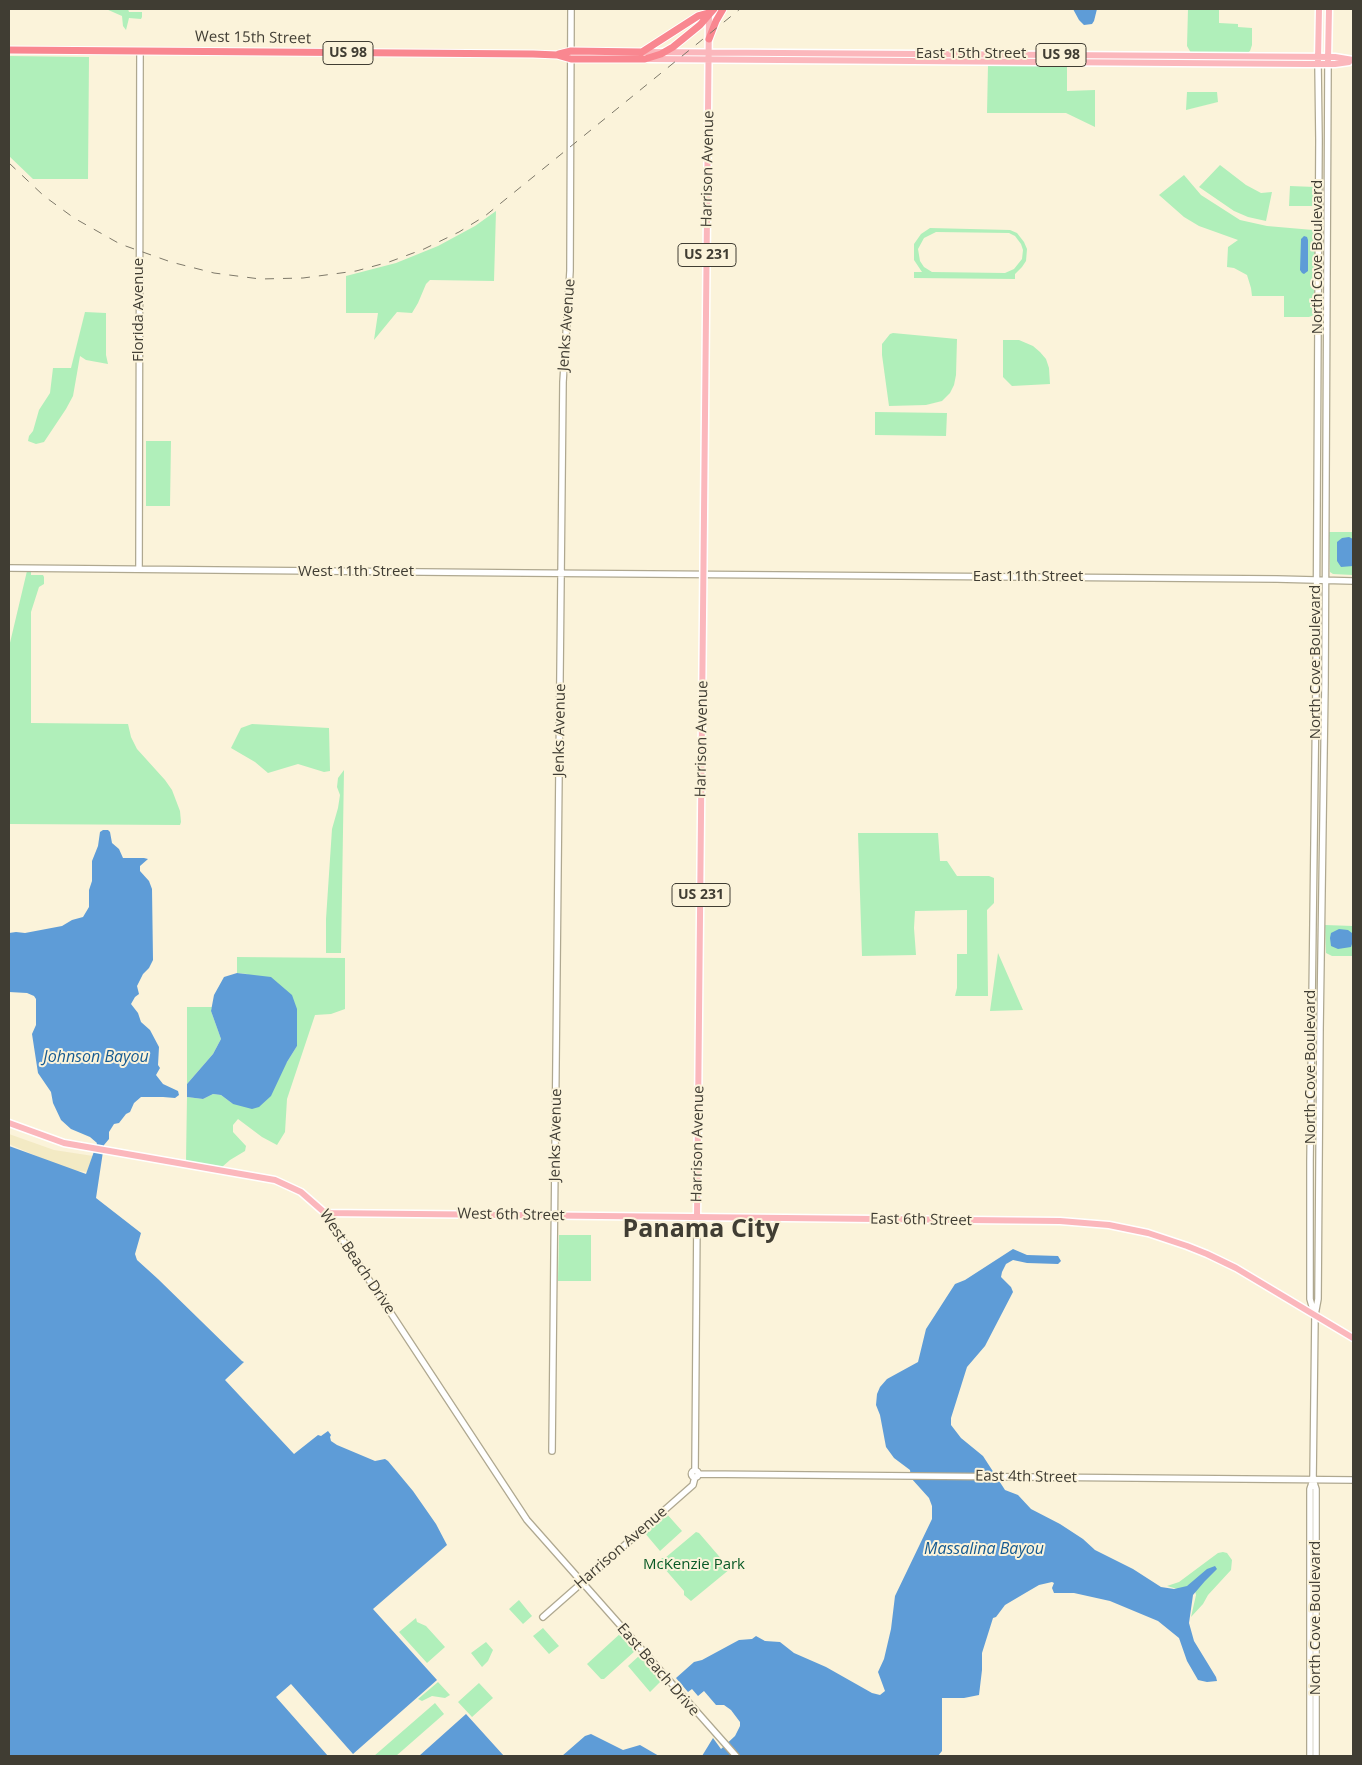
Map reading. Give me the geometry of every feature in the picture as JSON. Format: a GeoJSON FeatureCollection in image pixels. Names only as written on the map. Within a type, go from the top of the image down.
{"type":"FeatureCollection","features":[{"type":"Feature","properties":{"kind":"highway"},"geometry":{"type":"LineString","coordinates":[[709,39],[723,9]]}},
{"type":"Feature","properties":{"kind":"highway"},"geometry":{"type":"LineString","coordinates":[[642,52],[698,16],[711,10]]}},
{"type":"Feature","properties":{"kind":"highway"},"geometry":{"type":"LineString","coordinates":[[645,59],[664,52],[700,25],[711,10]]}},
{"type":"Feature","properties":{"kind":"highway","name":"West 15th Street"},"geometry":{"type":"LineString","coordinates":[[9,50],[557,55],[642,52]]}},
{"type":"Feature","properties":{"kind":"highway","name":"West 15th Street"},"geometry":{"type":"LineString","coordinates":[[571,55],[645,59]]}},
{"type":"Feature","properties":{"kind":"main road","name":"North Cove Boulevard"},"geometry":{"type":"LineString","coordinates":[[1318,61],[1319,9]]}},
{"type":"Feature","properties":{"kind":"main road","name":"North Cove Boulevard"},"geometry":{"type":"LineString","coordinates":[[1328,61],[1329,9]]}},
{"type":"Feature","properties":{"kind":"main road","name":"Harrison Avenue"},"geometry":{"type":"LineString","coordinates":[[697,1217],[709,39],[711,10]]}},
{"type":"Feature","properties":{"kind":"main road","name":"West 15th Street"},"geometry":{"type":"LineString","coordinates":[[642,52],[709,56]]}},
{"type":"Feature","properties":{"kind":"main road","name":"East 15th Street"},"geometry":{"type":"LineString","coordinates":[[709,56],[1106,59],[1160,56],[1185,60]]}},
{"type":"Feature","properties":{"kind":"main road","name":"West 15th Street"},"geometry":{"type":"LineString","coordinates":[[645,59],[709,56]]}},
{"type":"Feature","properties":{"kind":"main road"},"geometry":{"type":"LineString","coordinates":[[1160,56],[1160,63]]}},
{"type":"Feature","properties":{"kind":"main road","name":"East 15th Street"},"geometry":{"type":"LineString","coordinates":[[1106,59],[1160,63],[1185,60],[1353,61]]}},
{"type":"Feature","properties":{"kind":"main road","name":"West Beach Drive"},"geometry":{"type":"LineString","coordinates":[[9,1123],[64,1143],[275,1180],[301,1192],[325,1213]]}},
{"type":"Feature","properties":{"kind":"main road","name":"West 6th Street"},"geometry":{"type":"LineString","coordinates":[[325,1213],[697,1217]]}},
{"type":"Feature","properties":{"kind":"main road","name":"East 6th Street"},"geometry":{"type":"LineString","coordinates":[[697,1217],[1060,1221],[1102,1224],[1145,1232],[1217,1258],[1353,1338]]}},
{"type":"Feature","properties":{"kind":"street","name":"Jenks Avenue"},"geometry":{"type":"LineString","coordinates":[[552,1451],[561,574],[564,358],[570,267],[571,9]]}},
{"type":"Feature","properties":{"kind":"street","name":"Florida Avenue"},"geometry":{"type":"LineString","coordinates":[[138,569],[140,51]]}},
{"type":"Feature","properties":{"kind":"street","name":"North Cove Boulevard"},"geometry":{"type":"LineString","coordinates":[[1315,1315],[1310,1299],[1311,1024],[1316,706],[1318,61]]}},
{"type":"Feature","properties":{"kind":"street","name":"North Cove Boulevard"},"geometry":{"type":"LineString","coordinates":[[1310,1756],[1310,1489],[1313,1480],[1315,1315],[1318,1299],[1324,751],[1328,61]]}},
{"type":"Feature","properties":{"kind":"street"},"geometry":{"type":"LineString","coordinates":[[1319,154],[1323,184],[1328,190]]}},
{"type":"Feature","properties":{"kind":"street","name":"West 11th Street"},"geometry":{"type":"LineString","coordinates":[[9,568],[704,575]]}},
{"type":"Feature","properties":{"kind":"street","name":"East 11th Street"},"geometry":{"type":"LineString","coordinates":[[704,575],[1353,581]]}},
{"type":"Feature","properties":{"kind":"street"},"geometry":{"type":"LineString","coordinates":[[1316,706],[1321,718],[1321,744],[1324,751]]}},
{"type":"Feature","properties":{"kind":"street"},"geometry":{"type":"LineString","coordinates":[[1315,778],[1319,816],[1323,820]]}},
{"type":"Feature","properties":{"kind":"street"},"geometry":{"type":"LineString","coordinates":[[1314,832],[1319,844],[1319,863],[1322,874]]}},
{"type":"Feature","properties":{"kind":"street"},"geometry":{"type":"LineString","coordinates":[[1313,917],[1316,931],[1316,947],[1318,956],[1321,958]]}},
{"type":"Feature","properties":{"kind":"street"},"geometry":{"type":"LineString","coordinates":[[1312,967],[1317,977],[1317,996],[1320,1007]]}},
{"type":"Feature","properties":{"kind":"street"},"geometry":{"type":"LineString","coordinates":[[1311,1024],[1314,1028],[1316,1044],[1320,1053]]}},
{"type":"Feature","properties":{"kind":"street","name":"West Beach Drive"},"geometry":{"type":"LineString","coordinates":[[325,1213],[526,1518],[582,1583]]}},
{"type":"Feature","properties":{"kind":"street","name":"Harrison Avenue"},"geometry":{"type":"LineString","coordinates":[[542,1617],[693,1485],[696,1474],[697,1217]]}},
{"type":"Feature","properties":{"kind":"street","name":"East 4th Street"},"geometry":{"type":"LineString","coordinates":[[696,1474],[1353,1480]]}},
{"type":"Feature","properties":{"kind":"street","name":"North Cove Boulevard"},"geometry":{"type":"LineString","coordinates":[[1313,1480],[1316,1489],[1316,1756]]}},
{"type":"Feature","properties":{"kind":"street","name":"East Beach Drive"},"geometry":{"type":"LineString","coordinates":[[582,1583],[736,1756]]}},
{"type":"Feature","properties":{"kind":"green space"},"geometry":{"type":"Polygon","coordinates":[[[106,9],[128,9],[129,12],[142,12],[142,17],[141,19],[129,18],[126,30],[123,26],[122,16],[106,9]]]}},
{"type":"Feature","properties":{"kind":"green space"},"geometry":{"type":"Polygon","coordinates":[[[1188,9],[1219,9],[1219,23],[1238,24],[1238,27],[1252,28],[1250,51],[1246,54],[1191,53],[1187,46],[1188,9]]]}},
{"type":"Feature","properties":{"kind":"green space"},"geometry":{"type":"Polygon","coordinates":[[[9,56],[89,57],[88,179],[33,179],[9,156],[9,56]]]}},
{"type":"Feature","properties":{"kind":"green space"},"geometry":{"type":"Polygon","coordinates":[[[988,65],[1067,65],[1067,91],[1095,90],[1095,127],[1066,113],[987,113],[988,65]]]}},
{"type":"Feature","properties":{"kind":"green space"},"geometry":{"type":"Polygon","coordinates":[[[1187,92],[1217,92],[1218,102],[1186,110],[1187,92]]]}},
{"type":"Feature","properties":{"kind":"green space"},"geometry":{"type":"Polygon","coordinates":[[[1220,165],[1246,185],[1261,193],[1272,192],[1266,221],[1248,217],[1234,211],[1199,187],[1220,165]]]}},
{"type":"Feature","properties":{"kind":"green space"},"geometry":{"type":"Polygon","coordinates":[[[1184,175],[1201,195],[1240,220],[1267,226],[1313,230],[1315,234],[1314,315],[1309,317],[1284,317],[1284,296],[1252,296],[1247,275],[1234,268],[1227,267],[1228,247],[1238,240],[1199,226],[1184,217],[1159,195],[1184,175]]]}},
{"type":"Feature","properties":{"kind":"green space"},"geometry":{"type":"Polygon","coordinates":[[[1290,186],[1315,187],[1315,206],[1289,206],[1290,186]]]}},
{"type":"Feature","properties":{"kind":"green space"},"geometry":{"type":"Polygon","coordinates":[[[496,211],[494,281],[430,280],[426,284],[412,313],[397,312],[374,340],[378,313],[346,313],[346,276],[396,263],[438,246],[475,226],[496,211]]]}},
{"type":"Feature","properties":{"kind":"green space"},"geometry":{"type":"Polygon","coordinates":[[[930,228],[1010,230],[1017,233],[1024,242],[1027,249],[1026,261],[1015,274],[1015,279],[914,278],[914,272],[922,272],[914,260],[914,244],[921,234],[930,228]],[[936,232],[924,238],[918,249],[920,261],[924,267],[932,272],[1005,273],[1014,269],[1022,259],[1023,250],[1015,236],[1009,233],[936,232]]]}},
{"type":"Feature","properties":{"kind":"green space"},"geometry":{"type":"Polygon","coordinates":[[[85,312],[106,313],[106,355],[108,364],[86,360],[80,356],[73,396],[66,409],[44,442],[36,444],[28,441],[39,410],[50,393],[53,368],[71,368],[85,312]]]}},
{"type":"Feature","properties":{"kind":"green space"},"geometry":{"type":"Polygon","coordinates":[[[893,333],[957,339],[954,385],[950,393],[942,401],[926,405],[889,406],[882,344],[893,333]]]}},
{"type":"Feature","properties":{"kind":"green space"},"geometry":{"type":"Polygon","coordinates":[[[1003,340],[1019,340],[1033,346],[1040,352],[1046,359],[1049,368],[1050,384],[1012,386],[1003,377],[1003,340]]]}},
{"type":"Feature","properties":{"kind":"green space"},"geometry":{"type":"Polygon","coordinates":[[[875,412],[947,413],[946,436],[875,435],[875,412]]]}},
{"type":"Feature","properties":{"kind":"green space"},"geometry":{"type":"Polygon","coordinates":[[[146,441],[171,441],[170,506],[146,506],[146,441]]]}},
{"type":"Feature","properties":{"kind":"green space"},"geometry":{"type":"Polygon","coordinates":[[[1329,532],[1353,532],[1353,575],[1333,574],[1330,572],[1329,532]]]}},
{"type":"Feature","properties":{"kind":"green space"},"geometry":{"type":"Polygon","coordinates":[[[27,571],[31,572],[31,575],[43,575],[44,577],[44,584],[39,587],[31,612],[31,723],[128,724],[131,737],[137,749],[172,790],[180,811],[180,825],[9,824],[9,647],[27,571]]]}},
{"type":"Feature","properties":{"kind":"green space"},"geometry":{"type":"Polygon","coordinates":[[[252,724],[329,728],[330,771],[324,772],[298,764],[268,773],[255,762],[231,748],[241,728],[252,724]]]}},
{"type":"Feature","properties":{"kind":"green space"},"geometry":{"type":"Polygon","coordinates":[[[344,770],[341,953],[326,953],[326,919],[332,829],[340,795],[337,787],[338,778],[344,770]]]}},
{"type":"Feature","properties":{"kind":"green space"},"geometry":{"type":"Polygon","coordinates":[[[858,833],[938,833],[940,861],[947,861],[957,876],[989,876],[994,878],[994,903],[987,910],[988,996],[955,996],[957,988],[957,954],[967,954],[967,910],[915,911],[916,955],[862,956],[858,833]]]}},
{"type":"Feature","properties":{"kind":"green space"},"geometry":{"type":"Polygon","coordinates":[[[1325,925],[1353,926],[1353,956],[1332,956],[1326,953],[1325,925]]]}},
{"type":"Feature","properties":{"kind":"green space"},"geometry":{"type":"Polygon","coordinates":[[[998,953],[1023,1010],[990,1011],[998,953]]]}},
{"type":"Feature","properties":{"kind":"green space"},"geometry":{"type":"Polygon","coordinates":[[[237,957],[345,958],[345,1009],[331,1014],[315,1015],[287,1099],[285,1132],[277,1145],[262,1137],[238,1119],[233,1125],[233,1132],[246,1146],[245,1151],[222,1167],[186,1161],[187,1097],[203,1099],[213,1094],[221,1095],[233,1104],[287,1062],[297,1046],[247,974],[237,973],[237,957]]]}},
{"type":"Feature","properties":{"kind":"green space"},"geometry":{"type":"Polygon","coordinates":[[[187,1007],[212,1007],[211,1011],[221,1039],[213,1054],[187,1084],[187,1007]]]}},
{"type":"Feature","properties":{"kind":"green space"},"geometry":{"type":"Polygon","coordinates":[[[559,1235],[591,1235],[591,1281],[558,1281],[559,1235]]]}},
{"type":"Feature","properties":{"kind":"green space","name":"McKenzie Park"},"geometry":{"type":"Polygon","coordinates":[[[666,1513],[682,1531],[660,1551],[644,1532],[666,1513]]]}},
{"type":"Feature","properties":{"kind":"green space","name":"McKenzie Park"},"geometry":{"type":"Polygon","coordinates":[[[696,1532],[699,1533],[730,1569],[691,1601],[684,1595],[684,1591],[664,1568],[660,1568],[658,1563],[696,1532]]]}},
{"type":"Feature","properties":{"kind":"green space"},"geometry":{"type":"Polygon","coordinates":[[[1218,1553],[1227,1553],[1232,1560],[1231,1570],[1191,1617],[1196,1595],[1195,1591],[1167,1586],[1179,1582],[1218,1553]]]}},
{"type":"Feature","properties":{"kind":"green space"},"geometry":{"type":"Polygon","coordinates":[[[519,1600],[532,1616],[523,1624],[509,1609],[519,1600]]]}},
{"type":"Feature","properties":{"kind":"green space"},"geometry":{"type":"Polygon","coordinates":[[[416,1618],[417,1622],[426,1626],[445,1647],[427,1663],[399,1632],[416,1618]]]}},
{"type":"Feature","properties":{"kind":"green space"},"geometry":{"type":"Polygon","coordinates":[[[543,1628],[559,1646],[549,1654],[533,1636],[543,1628]]]}},
{"type":"Feature","properties":{"kind":"green space"},"geometry":{"type":"Polygon","coordinates":[[[622,1632],[636,1650],[604,1679],[601,1679],[587,1664],[622,1632]]]}},
{"type":"Feature","properties":{"kind":"green space"},"geometry":{"type":"Polygon","coordinates":[[[486,1642],[493,1650],[488,1661],[482,1667],[471,1653],[486,1642]]]}},
{"type":"Feature","properties":{"kind":"green space"},"geometry":{"type":"Polygon","coordinates":[[[640,1655],[663,1679],[650,1692],[628,1666],[640,1655]]]}},
{"type":"Feature","properties":{"kind":"green space"},"geometry":{"type":"Polygon","coordinates":[[[438,1682],[450,1695],[445,1698],[432,1696],[422,1701],[418,1699],[438,1682]]]}},
{"type":"Feature","properties":{"kind":"green space"},"geometry":{"type":"Polygon","coordinates":[[[479,1683],[493,1698],[472,1717],[458,1702],[479,1683]]]}},
{"type":"Feature","properties":{"kind":"green space"},"geometry":{"type":"Polygon","coordinates":[[[435,1703],[444,1714],[396,1756],[374,1756],[435,1703]]]}},
{"type":"Feature","properties":{"kind":"sand"},"geometry":{"type":"Polygon","coordinates":[[[9,1134],[54,1150],[93,1156],[87,1172],[68,1170],[9,1144],[9,1134]]]}},
{"type":"Feature","properties":{"kind":"water"},"geometry":{"type":"Polygon","coordinates":[[[1073,9],[1097,9],[1092,24],[1084,25],[1073,9]]]}},
{"type":"Feature","properties":{"kind":"water"},"geometry":{"type":"Polygon","coordinates":[[[1304,236],[1308,240],[1308,271],[1304,274],[1300,270],[1301,239],[1304,236]]]}},
{"type":"Feature","properties":{"kind":"water"},"geometry":{"type":"Polygon","coordinates":[[[1349,537],[1353,539],[1353,566],[1341,567],[1337,561],[1337,542],[1342,538],[1349,537]]]}},
{"type":"Feature","properties":{"kind":"water","name":"Johnson Bayou"},"geometry":{"type":"Polygon","coordinates":[[[103,830],[110,832],[112,843],[119,849],[123,858],[148,859],[140,866],[140,871],[149,881],[152,889],[153,960],[137,986],[139,994],[131,1004],[138,1013],[141,1022],[150,1030],[159,1047],[158,1065],[160,1068],[156,1075],[163,1084],[178,1091],[179,1095],[175,1098],[141,1097],[119,1123],[114,1124],[109,1132],[109,1139],[104,1145],[96,1198],[141,1233],[135,1254],[137,1260],[244,1362],[225,1380],[294,1454],[318,1435],[321,1436],[328,1431],[331,1435],[331,1441],[337,1445],[375,1461],[385,1459],[413,1491],[436,1524],[447,1545],[373,1609],[437,1680],[353,1754],[291,1684],[276,1697],[328,1756],[9,1756],[9,1146],[86,1174],[97,1143],[90,1137],[71,1129],[61,1120],[53,1103],[51,1092],[38,1073],[32,1034],[36,1025],[36,999],[27,993],[9,992],[9,933],[25,933],[62,926],[72,920],[83,917],[89,907],[92,861],[98,846],[100,832],[103,830]]]}},
{"type":"Feature","properties":{"kind":"water"},"geometry":{"type":"Polygon","coordinates":[[[1339,929],[1348,930],[1352,933],[1351,947],[1338,949],[1331,946],[1331,933],[1339,929]]]}},
{"type":"Feature","properties":{"kind":"water"},"geometry":{"type":"Polygon","coordinates":[[[237,973],[271,977],[292,995],[297,1009],[297,1046],[271,1096],[259,1107],[252,1109],[233,1104],[221,1095],[213,1094],[203,1099],[187,1097],[187,1084],[213,1054],[221,1039],[211,1011],[214,995],[224,977],[237,973]]]}},
{"type":"Feature","properties":{"kind":"water","name":"Massalina Bayou"},"geometry":{"type":"Polygon","coordinates":[[[1013,1249],[1027,1255],[1058,1256],[1061,1261],[1058,1264],[1027,1263],[1013,1260],[1006,1264],[1001,1277],[1011,1287],[1013,1292],[985,1346],[967,1367],[951,1418],[951,1425],[961,1438],[983,1456],[1005,1490],[1018,1495],[1031,1509],[1060,1524],[1083,1539],[1095,1550],[1133,1569],[1161,1587],[1174,1589],[1187,1586],[1207,1569],[1215,1566],[1217,1569],[1193,1595],[1189,1623],[1194,1641],[1217,1681],[1207,1682],[1198,1680],[1187,1661],[1179,1638],[1158,1621],[1110,1601],[1074,1593],[1054,1593],[1052,1588],[1054,1583],[1052,1582],[1039,1585],[1005,1605],[996,1617],[993,1618],[982,1653],[979,1695],[964,1698],[942,1698],[942,1751],[938,1756],[702,1756],[713,1738],[721,1749],[735,1736],[740,1722],[731,1710],[724,1705],[716,1705],[704,1691],[698,1696],[692,1689],[688,1692],[676,1678],[694,1662],[702,1660],[739,1640],[752,1639],[756,1636],[765,1641],[780,1642],[794,1653],[826,1667],[872,1693],[880,1695],[885,1691],[878,1672],[884,1659],[891,1629],[895,1596],[932,1519],[932,1506],[929,1498],[911,1478],[910,1470],[894,1458],[886,1447],[880,1415],[876,1405],[877,1394],[887,1379],[918,1362],[926,1329],[955,1284],[965,1280],[1013,1249]]]}},
{"type":"Feature","properties":{"kind":"water"},"geometry":{"type":"Polygon","coordinates":[[[466,1714],[504,1756],[419,1756],[466,1714]]]}},
{"type":"Feature","properties":{"kind":"water"},"geometry":{"type":"Polygon","coordinates":[[[591,1734],[623,1750],[640,1745],[659,1756],[562,1756],[585,1736],[591,1734]]]}},
{"type":"Feature","properties":{"kind":"railway"},"geometry":{"type":"LineString","coordinates":[[9,163],[44,196],[74,218],[120,244],[171,262],[214,273],[260,279],[303,278],[356,271],[389,262],[424,249],[459,232],[485,216],[740,9]]}},
{"type":"Feature","properties":{"kind":"district","name":"Panama City"},"geometry":{"type":"Point","coordinates":[701,1230]}}]}
